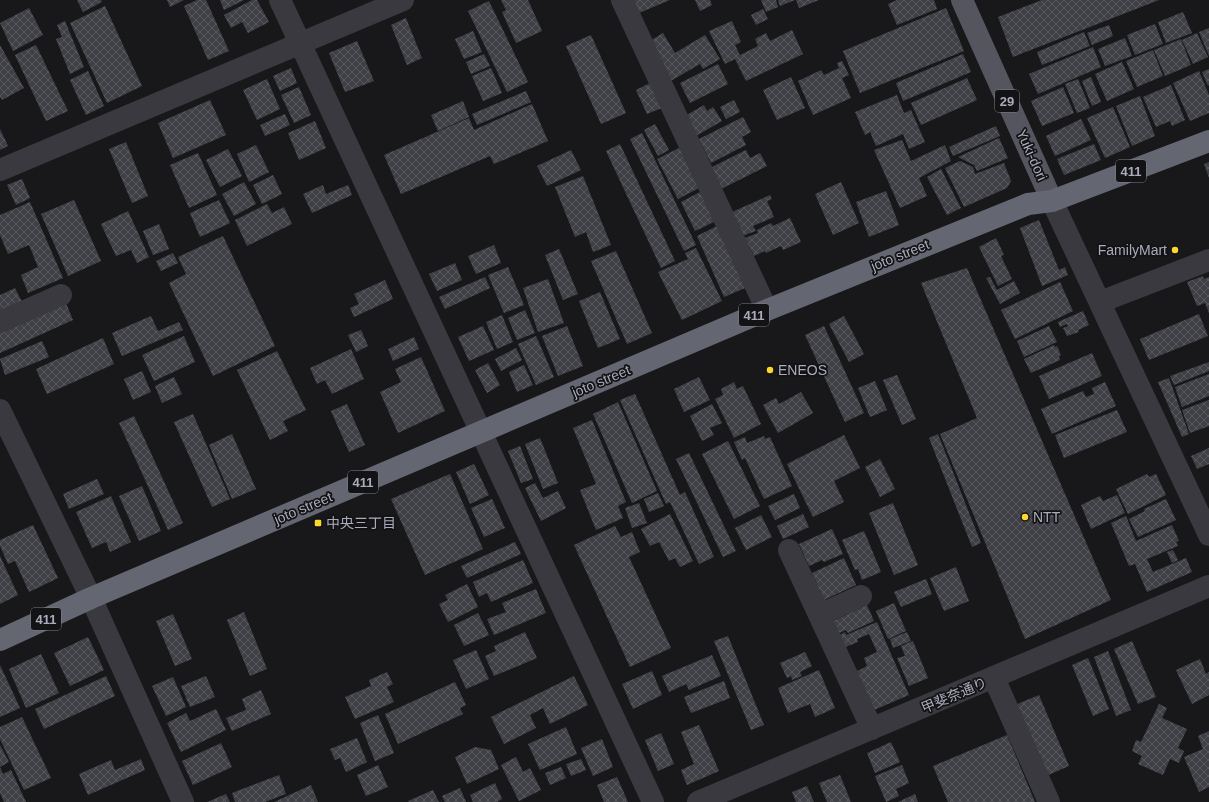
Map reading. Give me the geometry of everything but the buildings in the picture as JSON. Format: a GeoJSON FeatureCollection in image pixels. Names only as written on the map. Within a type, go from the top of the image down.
{"type":"FeatureCollection","features":[{"type":"Feature","properties":{"kind":"highway","name":"joto street"},"geometry":{"type":"LineString","coordinates":[[0,640],[91,598],[767,310],[1023,206],[1052,201],[1209,141]]}},
{"type":"Feature","properties":{"kind":"main road","name":"Yuki-dori"},"geometry":{"type":"LineString","coordinates":[[962,0],[1052,201]]}},
{"type":"Feature","properties":{"kind":"street"},"geometry":{"type":"LineString","coordinates":[[280,0],[653,802]]}},
{"type":"Feature","properties":{"kind":"street"},"geometry":{"type":"LineString","coordinates":[[0,170],[403,0]]}},
{"type":"Feature","properties":{"kind":"street"},"geometry":{"type":"LineString","coordinates":[[622,0],[767,310]]}},
{"type":"Feature","properties":{"kind":"street"},"geometry":{"type":"LineString","coordinates":[[1052,201],[1209,534]]}},
{"type":"Feature","properties":{"kind":"street"},"geometry":{"type":"LineString","coordinates":[[1100,302],[1209,260]]}},
{"type":"Feature","properties":{"kind":"street"},"geometry":{"type":"LineString","coordinates":[[0,322],[61,295]]}},
{"type":"Feature","properties":{"kind":"street"},"geometry":{"type":"LineString","coordinates":[[0,410],[91,598],[183,802]]}},
{"type":"Feature","properties":{"kind":"street"},"geometry":{"type":"LineString","coordinates":[[789,550],[872,729]]}},
{"type":"Feature","properties":{"kind":"street","name":"甲斐奈通り"},"geometry":{"type":"LineString","coordinates":[[698,802],[1209,586]]}},
{"type":"Feature","properties":{"kind":"street"},"geometry":{"type":"LineString","coordinates":[[819,615],[861,596]]}},
{"type":"Feature","properties":{"kind":"street"},"geometry":{"type":"LineString","coordinates":[[994,678],[1049,802]]}},
{"type":"Feature","properties":{"kind":"place","name":"FamilyMart"},"geometry":{"type":"Point","coordinates":[1175,250]}},
{"type":"Feature","properties":{"kind":"place","name":"ENEOS"},"geometry":{"type":"Point","coordinates":[770,370]}},
{"type":"Feature","properties":{"kind":"place","name":"NTT"},"geometry":{"type":"Point","coordinates":[1025,517]}},
{"type":"Feature","properties":{"kind":"place","name":"中央三丁目"},"geometry":{"type":"Point","coordinates":[318,523]}}]}
